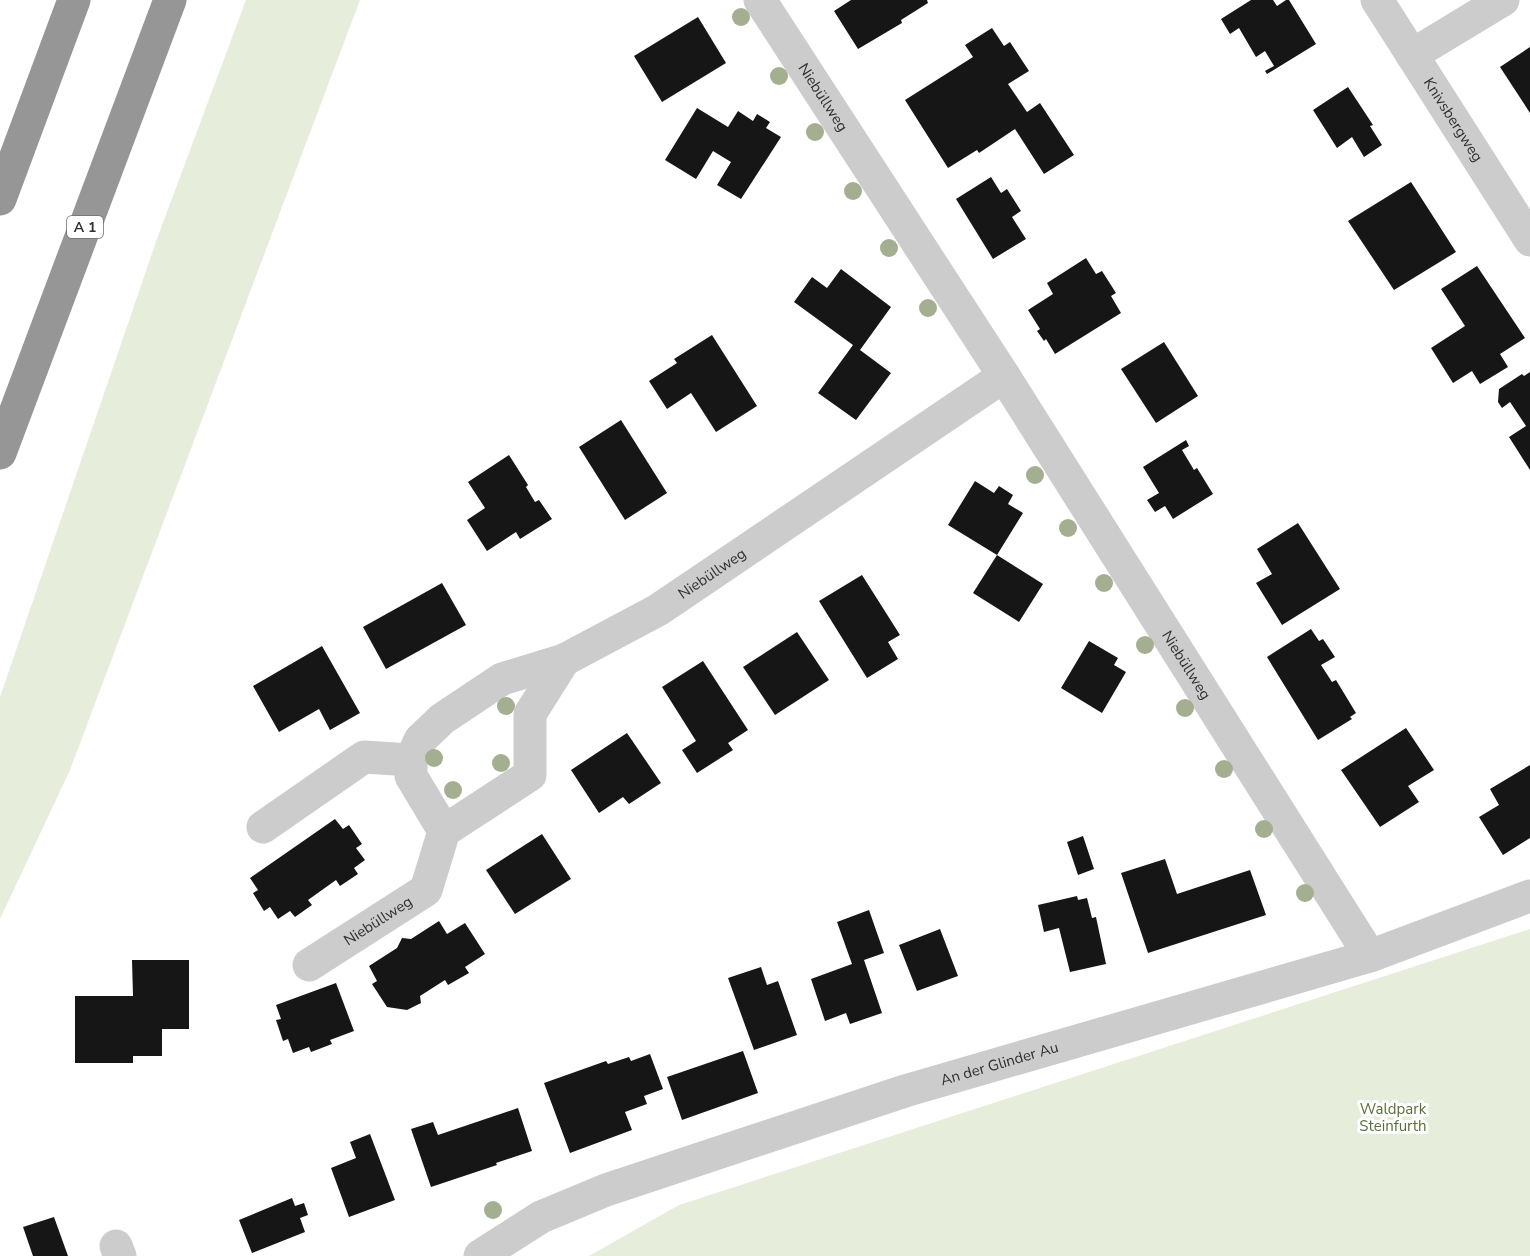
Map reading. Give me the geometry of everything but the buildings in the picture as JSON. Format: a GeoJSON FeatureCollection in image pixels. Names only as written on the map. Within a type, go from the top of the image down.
{"type":"FeatureCollection","features":[{"type":"Feature","properties":{"kind":"highway"},"geometry":{"type":"LineString","coordinates":[[0,199],[74,0]]}},
{"type":"Feature","properties":{"kind":"highway","name":"A 1"},"geometry":{"type":"LineString","coordinates":[[0,453],[170,0]]}},
{"type":"Feature","properties":{"kind":"street","name":"Niebüllweg"},"geometry":{"type":"LineString","coordinates":[[760,0],[1004,376],[1370,956]]}},
{"type":"Feature","properties":{"kind":"street","name":"Knivsbergweg"},"geometry":{"type":"LineString","coordinates":[[1377,0],[1530,240]]}},
{"type":"Feature","properties":{"kind":"street"},"geometry":{"type":"LineString","coordinates":[[1412,55],[1503,0]]}},
{"type":"Feature","properties":{"kind":"street","name":"Niebüllweg"},"geometry":{"type":"LineString","coordinates":[[411,760],[420,740],[442,719],[502,679],[564,660],[658,610],[1004,376]]}},
{"type":"Feature","properties":{"kind":"street","name":"Niebüllweg"},"geometry":{"type":"LineString","coordinates":[[309,965],[426,890],[444,831],[530,775],[530,714],[564,660]]}},
{"type":"Feature","properties":{"kind":"street"},"geometry":{"type":"LineString","coordinates":[[263,827],[364,757],[411,760],[411,776],[444,831]]}},
{"type":"Feature","properties":{"kind":"street","name":"An der Glinder Au"},"geometry":{"type":"LineString","coordinates":[[480,1256],[541,1217],[606,1190],[905,1091],[1370,956],[1530,896]]}},
{"type":"Feature","properties":{"kind":"green space"},"geometry":{"type":"Polygon","coordinates":[[[246,0],[360,0],[70,770],[0,919],[0,697],[158,236],[246,0]]]}},
{"type":"Feature","properties":{"kind":"green space","name":"Waldpark Steinfurth"},"geometry":{"type":"Polygon","coordinates":[[[1530,929],[1530,1256],[589,1256],[679,1205],[1530,929]]]}}]}
